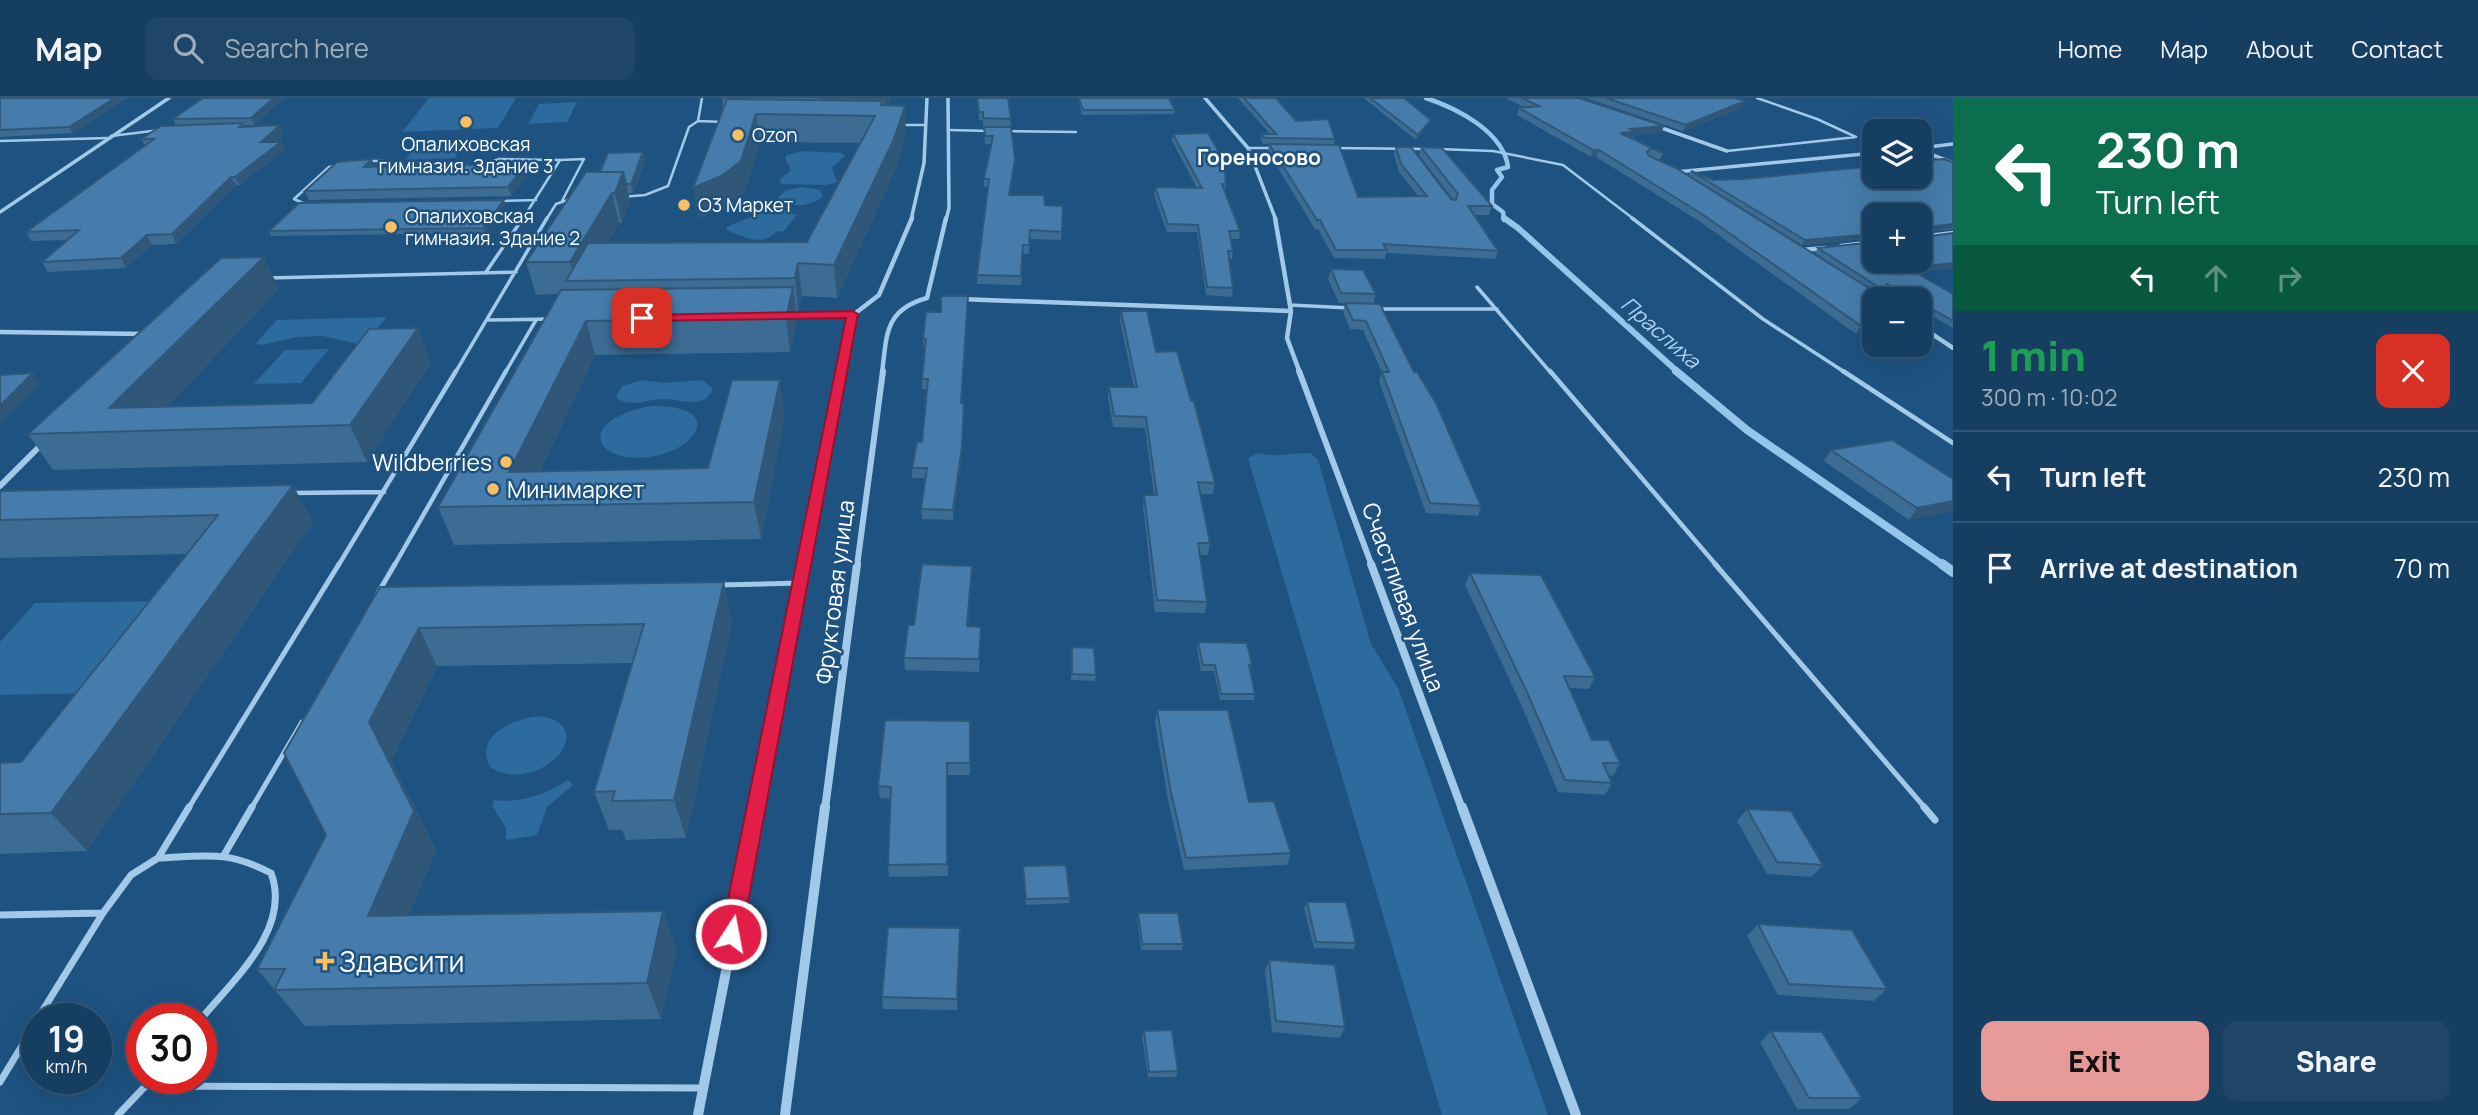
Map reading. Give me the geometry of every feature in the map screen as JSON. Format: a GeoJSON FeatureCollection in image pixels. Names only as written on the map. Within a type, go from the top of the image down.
{"type":"FeatureCollection","features":[{"type":"Feature","properties":{"kind":"street"},"geometry":{"type":"LineString","coordinates":[[0,212],[169,98]]}},
{"type":"Feature","properties":{"kind":"street"},"geometry":{"type":"LineString","coordinates":[[698,1115],[853,314],[879,295],[914,214],[924,163],[927,98]]}},
{"type":"Feature","properties":{"kind":"street"},"geometry":{"type":"LineString","coordinates":[[939,298],[927,298],[949,208],[948,98]]}},
{"type":"Feature","properties":{"kind":"street","name":"Счастливая улица"},"geometry":{"type":"LineString","coordinates":[[1205,98],[1248,148],[1277,223],[1291,308],[1287,338],[1576,1115]]}},
{"type":"Feature","properties":{"kind":"street"},"geometry":{"type":"LineString","coordinates":[[1650,124],[1727,151]]}},
{"type":"Feature","properties":{"kind":"street"},"geometry":{"type":"LineString","coordinates":[[1932,147],[1953,144]]}},
{"type":"Feature","properties":{"kind":"street"},"geometry":{"type":"LineString","coordinates":[[1932,153],[1953,163]]}},
{"type":"Feature","properties":{"kind":"street"},"geometry":{"type":"LineString","coordinates":[[1687,179],[1676,172],[1862,154]]}},
{"type":"Feature","properties":{"kind":"street"},"geometry":{"type":"LineString","coordinates":[[1932,236],[1953,233]]}},
{"type":"Feature","properties":{"kind":"street"},"geometry":{"type":"LineString","coordinates":[[1791,243],[1813,257]]}},
{"type":"Feature","properties":{"kind":"street"},"geometry":{"type":"LineString","coordinates":[[1802,250],[1862,243]]}},
{"type":"Feature","properties":{"kind":"street","name":"Фруктовая улица"},"geometry":{"type":"LineString","coordinates":[[785,1115],[888,330],[896,311],[906,304],[927,298]]}},
{"type":"Feature","properties":{"kind":"street"},"geometry":{"type":"LineString","coordinates":[[952,299],[1291,308]]}},
{"type":"Feature","properties":{"kind":"street"},"geometry":{"type":"LineString","coordinates":[[0,332],[153,334],[143,343]]}},
{"type":"Feature","properties":{"kind":"street"},"geometry":{"type":"LineString","coordinates":[[1932,334],[1953,348]]}},
{"type":"Feature","properties":{"kind":"street"},"geometry":{"type":"LineString","coordinates":[[0,485],[48,438]]}},
{"type":"Feature","properties":{"kind":"lane"},"geometry":{"type":"LineString","coordinates":[[698,121],[702,98]]}},
{"type":"Feature","properties":{"kind":"lane"},"geometry":{"type":"LineString","coordinates":[[1727,151],[1856,137],[1817,119],[1757,98]]}},
{"type":"Feature","properties":{"kind":"lane"},"geometry":{"type":"LineString","coordinates":[[615,198],[645,195],[668,186],[690,127],[698,121],[736,122]]}},
{"type":"Feature","properties":{"kind":"lane"},"geometry":{"type":"LineString","coordinates":[[897,124],[925,125]]}},
{"type":"Feature","properties":{"kind":"lane"},"geometry":{"type":"LineString","coordinates":[[0,141],[109,137],[169,130]]}},
{"type":"Feature","properties":{"kind":"lane"},"geometry":{"type":"LineString","coordinates":[[948,130],[1076,131]]}},
{"type":"Feature","properties":{"kind":"lane"},"geometry":{"type":"LineString","coordinates":[[1248,148],[1275,148]]}},
{"type":"Feature","properties":{"kind":"lane"},"geometry":{"type":"LineString","coordinates":[[1328,148],[1493,150],[1563,165],[1763,318],[1953,443]]}},
{"type":"Feature","properties":{"kind":"lane"},"geometry":{"type":"LineString","coordinates":[[1408,149],[1416,158]]}},
{"type":"Feature","properties":{"kind":"lane"},"geometry":{"type":"LineString","coordinates":[[361,162],[384,161],[392,166],[480,164],[500,159],[584,159],[562,201]]}},
{"type":"Feature","properties":{"kind":"lane"},"geometry":{"type":"LineString","coordinates":[[486,272],[536,201],[560,160]]}},
{"type":"Feature","properties":{"kind":"lane"},"geometry":{"type":"LineString","coordinates":[[315,204],[302,204],[294,199],[329,167],[349,162]]}},
{"type":"Feature","properties":{"kind":"lane"},"geometry":{"type":"LineString","coordinates":[[48,1003],[103,913],[131,876],[158,858],[384,492],[556,204],[574,198]]}},
{"type":"Feature","properties":{"kind":"lane"},"geometry":{"type":"LineString","coordinates":[[494,201],[536,201]]}},
{"type":"Feature","properties":{"kind":"lane"},"geometry":{"type":"LineString","coordinates":[[265,278],[516,272]]}},
{"type":"Feature","properties":{"kind":"lane"},"geometry":{"type":"LineString","coordinates":[[1477,287],[1935,820]]}},
{"type":"Feature","properties":{"kind":"lane"},"geometry":{"type":"LineString","coordinates":[[1291,308],[1354,308]]}},
{"type":"Feature","properties":{"kind":"lane"},"geometry":{"type":"LineString","coordinates":[[1367,309],[1497,309]]}},
{"type":"Feature","properties":{"kind":"lane"},"geometry":{"type":"LineString","coordinates":[[784,316],[853,314]]}},
{"type":"Feature","properties":{"kind":"lane"},"geometry":{"type":"LineString","coordinates":[[487,320],[564,319]]}},
{"type":"Feature","properties":{"kind":"lane"},"geometry":{"type":"LineString","coordinates":[[372,604],[536,320]]}},
{"type":"Feature","properties":{"kind":"lane"},"geometry":{"type":"LineString","coordinates":[[290,493],[384,492]]}},
{"type":"Feature","properties":{"kind":"lane"},"geometry":{"type":"LineString","coordinates":[[706,585],[802,583]]}},
{"type":"Feature","properties":{"kind":"lane"},"geometry":{"type":"LineString","coordinates":[[379,592],[392,592]]}},
{"type":"Feature","properties":{"kind":"lane"},"geometry":{"type":"LineString","coordinates":[[224,855],[308,712]]}},
{"type":"Feature","properties":{"kind":"lane"},"geometry":{"type":"LineString","coordinates":[[158,858],[224,855],[250,862],[271,873],[278,889],[274,913],[261,946],[214,1003]]}},
{"type":"Feature","properties":{"kind":"lane"},"geometry":{"type":"LineString","coordinates":[[0,915],[103,913]]}},
{"type":"Feature","properties":{"kind":"lane"},"geometry":{"type":"LineString","coordinates":[[0,1082],[21,1048]]}},
{"type":"Feature","properties":{"kind":"lane"},"geometry":{"type":"LineString","coordinates":[[217,1086],[704,1088]]}},
{"type":"Feature","properties":{"kind":"lane"},"geometry":{"type":"LineString","coordinates":[[118,1115],[138,1094]]}},
{"type":"Feature","properties":{"kind":"shaded area"},"geometry":{"type":"Polygon","coordinates":[[[429,98],[516,98],[498,128],[402,132],[429,98]]]}},
{"type":"Feature","properties":{"kind":"shaded area"},"geometry":{"type":"Polygon","coordinates":[[[577,102],[567,122],[528,124],[539,104],[577,102]]]}},
{"type":"Feature","properties":{"kind":"shaded area"},"geometry":{"type":"Polygon","coordinates":[[[461,147],[455,158],[406,160],[413,150],[461,147]]]}},
{"type":"Feature","properties":{"kind":"shaded area"},"geometry":{"type":"Polygon","coordinates":[[[803,151],[842,153],[845,156],[832,168],[837,182],[827,185],[781,184],[780,179],[791,170],[785,158],[787,155],[803,151]]]}},
{"type":"Feature","properties":{"kind":"shaded area"},"geometry":{"type":"Polygon","coordinates":[[[801,187],[820,190],[823,196],[800,205],[788,203],[778,197],[787,190],[801,187]]]}},
{"type":"Feature","properties":{"kind":"shaded area"},"geometry":{"type":"Polygon","coordinates":[[[771,208],[791,210],[792,214],[797,215],[783,232],[777,231],[765,239],[752,239],[726,230],[727,227],[771,208]]]}},
{"type":"Feature","properties":{"kind":"shaded area"},"geometry":{"type":"Polygon","coordinates":[[[387,317],[363,345],[323,336],[298,337],[261,345],[256,343],[277,320],[387,317]]]}},
{"type":"Feature","properties":{"kind":"shaded area"},"geometry":{"type":"Polygon","coordinates":[[[329,349],[301,383],[254,384],[285,350],[329,349]]]}},
{"type":"Feature","properties":{"kind":"shaded area"},"geometry":{"type":"Polygon","coordinates":[[[642,380],[664,383],[702,380],[713,389],[704,399],[692,402],[664,399],[633,403],[621,401],[616,397],[622,386],[642,380]]]}},
{"type":"Feature","properties":{"kind":"shaded area"},"geometry":{"type":"Polygon","coordinates":[[[651,406],[677,408],[692,415],[697,424],[694,434],[684,444],[668,452],[648,457],[623,456],[613,453],[603,445],[600,437],[602,429],[608,423],[626,413],[651,406]]]}},
{"type":"Feature","properties":{"kind":"shaded area"},"geometry":{"type":"Polygon","coordinates":[[[1258,453],[1310,453],[1318,460],[1371,644],[1398,688],[1548,1115],[1442,1115],[1248,458],[1258,453]]]}},
{"type":"Feature","properties":{"kind":"shaded area"},"geometry":{"type":"Polygon","coordinates":[[[166,601],[93,693],[0,695],[0,642],[35,603],[166,601]]]}},
{"type":"Feature","properties":{"kind":"shaded area"},"geometry":{"type":"Polygon","coordinates":[[[541,716],[559,723],[566,733],[565,745],[556,757],[543,767],[526,773],[508,774],[490,767],[486,756],[487,746],[499,730],[520,720],[541,716]]]}},
{"type":"Feature","properties":{"kind":"shaded area"},"geometry":{"type":"Polygon","coordinates":[[[568,780],[573,785],[547,807],[537,835],[506,840],[506,828],[492,806],[494,800],[513,801],[532,797],[568,780]]]}},
{"type":"Feature","properties":{"kind":"building"},"geometry":{"type":"Polygon","coordinates":[[[0,98],[115,98],[69,127],[0,130],[0,98]]]}},
{"type":"Feature","properties":{"kind":"building"},"geometry":{"type":"Polygon","coordinates":[[[203,98],[274,98],[251,118],[173,119],[203,98]]]}},
{"type":"Feature","properties":{"kind":"building"},"geometry":{"type":"Polygon","coordinates":[[[819,98],[884,98],[884,99],[819,98]]]}},
{"type":"Feature","properties":{"kind":"building"},"geometry":{"type":"Polygon","coordinates":[[[977,98],[1008,98],[1011,119],[983,118],[983,112],[979,112],[977,98]]]}},
{"type":"Feature","properties":{"kind":"building"},"geometry":{"type":"Polygon","coordinates":[[[1079,98],[1169,98],[1175,110],[1083,110],[1079,98]]]}},
{"type":"Feature","properties":{"kind":"building"},"geometry":{"type":"Polygon","coordinates":[[[1244,98],[1276,98],[1296,121],[1328,119],[1335,139],[1264,138],[1262,134],[1276,134],[1244,98]]]}},
{"type":"Feature","properties":{"kind":"building"},"geometry":{"type":"Polygon","coordinates":[[[1370,98],[1404,98],[1431,120],[1418,135],[1370,98]]]}},
{"type":"Feature","properties":{"kind":"building"},"geometry":{"type":"Polygon","coordinates":[[[1522,98],[1579,98],[1664,126],[1630,129],[1635,132],[1620,133],[1663,153],[1651,148],[1647,152],[1649,156],[1676,168],[1867,287],[1862,287],[1861,326],[1702,214],[1599,150],[1593,150],[1519,108],[1539,106],[1522,98]]]}},
{"type":"Feature","properties":{"kind":"building"},"geometry":{"type":"Polygon","coordinates":[[[1606,98],[1735,98],[1745,101],[1686,125],[1606,98]]]}},
{"type":"Feature","properties":{"kind":"building"},"geometry":{"type":"Polygon","coordinates":[[[727,99],[882,101],[881,105],[905,106],[894,139],[834,265],[798,263],[795,278],[566,281],[588,243],[807,242],[875,116],[756,114],[741,161],[723,175],[693,188],[727,99]]]}},
{"type":"Feature","properties":{"kind":"building"},"geometry":{"type":"Polygon","coordinates":[[[243,123],[239,127],[280,125],[261,142],[281,142],[235,177],[231,177],[172,234],[147,235],[121,258],[42,262],[79,230],[26,232],[154,139],[141,139],[161,126],[243,123]]]}},
{"type":"Feature","properties":{"kind":"building"},"geometry":{"type":"Polygon","coordinates":[[[984,127],[1011,127],[1015,159],[1009,195],[1044,195],[1045,205],[1063,206],[1062,232],[1030,230],[1029,245],[1023,245],[1021,276],[977,275],[989,179],[984,179],[993,136],[985,136],[984,127]]]}},
{"type":"Feature","properties":{"kind":"building"},"geometry":{"type":"Polygon","coordinates":[[[1208,133],[1224,161],[1226,184],[1222,184],[1240,231],[1229,231],[1233,251],[1228,251],[1233,288],[1207,287],[1198,225],[1168,224],[1155,187],[1202,188],[1173,134],[1208,133]]]}},
{"type":"Feature","properties":{"kind":"building"},"geometry":{"type":"Polygon","coordinates":[[[1269,144],[1339,145],[1358,197],[1427,196],[1401,164],[1396,147],[1411,147],[1451,199],[1456,200],[1458,194],[1421,147],[1442,148],[1492,206],[1468,206],[1498,251],[1383,244],[1387,250],[1336,250],[1320,220],[1317,220],[1269,144]]]}},
{"type":"Feature","properties":{"kind":"building"},"geometry":{"type":"Polygon","coordinates":[[[643,152],[631,184],[626,184],[623,172],[600,172],[608,153],[643,152]]]}},
{"type":"Feature","properties":{"kind":"building"},"geometry":{"type":"Polygon","coordinates":[[[372,159],[364,167],[526,164],[508,187],[305,191],[337,162],[372,159]]]}},
{"type":"Feature","properties":{"kind":"building"},"geometry":{"type":"Polygon","coordinates":[[[1944,159],[1953,162],[1953,224],[1932,227],[1932,203],[1862,203],[1862,235],[1805,240],[1691,171],[1713,180],[1862,167],[1862,189],[1932,189],[1932,160],[1944,159]]]}},
{"type":"Feature","properties":{"kind":"building"},"geometry":{"type":"Polygon","coordinates":[[[586,172],[623,172],[615,193],[612,193],[570,262],[526,262],[586,172]]]}},
{"type":"Feature","properties":{"kind":"building"},"geometry":{"type":"Polygon","coordinates":[[[504,200],[483,228],[269,231],[299,203],[504,200]]]}},
{"type":"Feature","properties":{"kind":"building"},"geometry":{"type":"Polygon","coordinates":[[[1953,233],[1953,263],[1932,265],[1932,236],[1953,233]]]}},
{"type":"Feature","properties":{"kind":"building"},"geometry":{"type":"Polygon","coordinates":[[[1862,243],[1862,273],[1917,273],[1953,294],[1953,321],[1932,309],[1932,287],[1893,287],[1887,284],[1885,287],[1878,287],[1818,248],[1862,243]]]}},
{"type":"Feature","properties":{"kind":"building"},"geometry":{"type":"Polygon","coordinates":[[[264,257],[109,408],[312,403],[369,329],[418,328],[350,425],[28,434],[221,258],[264,257]]]}},
{"type":"Feature","properties":{"kind":"building"},"geometry":{"type":"Polygon","coordinates":[[[1331,269],[1363,270],[1376,294],[1341,293],[1331,269]]]}},
{"type":"Feature","properties":{"kind":"building"},"geometry":{"type":"Polygon","coordinates":[[[793,287],[786,318],[586,321],[509,472],[708,468],[732,380],[780,380],[754,502],[438,507],[561,290],[793,287]]]}},
{"type":"Feature","properties":{"kind":"building"},"geometry":{"type":"Polygon","coordinates":[[[941,296],[968,296],[961,403],[964,403],[962,446],[953,510],[921,509],[927,468],[912,468],[917,442],[922,442],[928,379],[922,379],[926,312],[941,312],[941,296]]]}},
{"type":"Feature","properties":{"kind":"building"},"geometry":{"type":"Polygon","coordinates":[[[1345,303],[1380,304],[1414,372],[1417,372],[1437,405],[1481,506],[1430,503],[1382,372],[1389,372],[1366,321],[1353,320],[1345,303]]]}},
{"type":"Feature","properties":{"kind":"building"},"geometry":{"type":"Polygon","coordinates":[[[1121,311],[1147,311],[1156,352],[1177,351],[1191,401],[1194,401],[1215,483],[1198,482],[1210,543],[1198,543],[1207,602],[1157,600],[1144,495],[1157,495],[1146,417],[1114,416],[1109,387],[1137,387],[1121,311]]]}},
{"type":"Feature","properties":{"kind":"building"},"geometry":{"type":"Polygon","coordinates":[[[33,373],[0,406],[0,375],[33,373]]]}},
{"type":"Feature","properties":{"kind":"building"},"geometry":{"type":"Polygon","coordinates":[[[1892,440],[1953,479],[1953,501],[1917,508],[1831,450],[1892,440]]]}},
{"type":"Feature","properties":{"kind":"building"},"geometry":{"type":"Polygon","coordinates":[[[293,485],[51,813],[0,814],[0,763],[21,762],[218,515],[0,520],[0,491],[293,485]]]}},
{"type":"Feature","properties":{"kind":"building"},"geometry":{"type":"Polygon","coordinates":[[[922,564],[972,566],[967,626],[981,627],[979,659],[904,658],[908,625],[914,625],[922,564]]]}},
{"type":"Feature","properties":{"kind":"building"},"geometry":{"type":"Polygon","coordinates":[[[1470,573],[1541,575],[1595,677],[1564,676],[1592,740],[1609,740],[1620,763],[1603,763],[1612,783],[1565,780],[1470,573]]]}},
{"type":"Feature","properties":{"kind":"building"},"geometry":{"type":"Polygon","coordinates":[[[724,582],[674,800],[612,801],[615,791],[594,792],[644,624],[419,628],[369,722],[414,811],[368,916],[663,911],[647,983],[274,990],[285,969],[257,969],[326,835],[284,753],[380,587],[724,582]]]}},
{"type":"Feature","properties":{"kind":"building"},"geometry":{"type":"Polygon","coordinates":[[[1198,642],[1247,643],[1255,694],[1221,694],[1215,665],[1203,665],[1198,642]]]}},
{"type":"Feature","properties":{"kind":"building"},"geometry":{"type":"Polygon","coordinates":[[[1072,647],[1094,648],[1096,675],[1072,674],[1072,647]]]}},
{"type":"Feature","properties":{"kind":"building"},"geometry":{"type":"Polygon","coordinates":[[[1157,710],[1228,710],[1249,802],[1274,801],[1291,853],[1186,858],[1170,788],[1157,710]]]}},
{"type":"Feature","properties":{"kind":"building"},"geometry":{"type":"Polygon","coordinates":[[[885,720],[970,721],[970,763],[947,763],[947,864],[888,865],[891,787],[878,786],[885,720]]]}},
{"type":"Feature","properties":{"kind":"building"},"geometry":{"type":"Polygon","coordinates":[[[1747,809],[1791,811],[1823,865],[1777,862],[1747,809]]]}},
{"type":"Feature","properties":{"kind":"building"},"geometry":{"type":"Polygon","coordinates":[[[1066,865],[1070,898],[1026,899],[1023,866],[1066,865]]]}},
{"type":"Feature","properties":{"kind":"building"},"geometry":{"type":"Polygon","coordinates":[[[1307,902],[1346,902],[1356,943],[1316,942],[1307,902]]]}},
{"type":"Feature","properties":{"kind":"building"},"geometry":{"type":"Polygon","coordinates":[[[1138,913],[1178,913],[1183,944],[1142,944],[1138,913]]]}},
{"type":"Feature","properties":{"kind":"building"},"geometry":{"type":"Polygon","coordinates":[[[1758,924],[1852,930],[1887,989],[1789,984],[1758,924]]]}},
{"type":"Feature","properties":{"kind":"building"},"geometry":{"type":"Polygon","coordinates":[[[888,927],[960,928],[957,999],[882,997],[888,927]]]}},
{"type":"Feature","properties":{"kind":"building"},"geometry":{"type":"Polygon","coordinates":[[[1269,960],[1335,965],[1345,1027],[1276,1021],[1269,960]]]}},
{"type":"Feature","properties":{"kind":"building"},"geometry":{"type":"Polygon","coordinates":[[[1172,1030],[1178,1071],[1149,1072],[1144,1031],[1172,1030]]]}},
{"type":"Feature","properties":{"kind":"building"},"geometry":{"type":"Polygon","coordinates":[[[1771,1031],[1822,1032],[1862,1098],[1809,1098],[1771,1031]]]}},
{"type":"Feature","properties":{"kind":"waterway","name":"Праслиха"},"geometry":{"type":"LineString","coordinates":[[1426,98],[1464,115],[1497,142],[1508,167],[1497,170],[1502,177],[1492,190],[1492,204],[1503,212],[1504,220]]}},
{"type":"Feature","properties":{"kind":"waterway","name":"Праслиха"},"geometry":{"type":"LineString","coordinates":[[1504,218],[1679,373]]}},
{"type":"Feature","properties":{"kind":"waterway","name":"Праслиха"},"geometry":{"type":"LineString","coordinates":[[1676,371],[1747,430],[1944,566]]}},
{"type":"Feature","properties":{"kind":"waterway","name":"Праслиха"},"geometry":{"type":"LineString","coordinates":[[1942,564],[1953,572]]}},
{"type":"Feature","properties":{"kind":"place","name":"Опалиховская гимназия. Здание 3"},"geometry":{"type":"Point","coordinates":[466,122]}},
{"type":"Feature","properties":{"kind":"place","name":"Ozon"},"geometry":{"type":"Point","coordinates":[738,135]}},
{"type":"Feature","properties":{"kind":"place","name":"О3 Маркет"},"geometry":{"type":"Point","coordinates":[684,205]}},
{"type":"Feature","properties":{"kind":"place","name":"Опалиховская гимназия. Здание 2"},"geometry":{"type":"Point","coordinates":[391,227]}},
{"type":"Feature","properties":{"kind":"place","name":"Wildberries"},"geometry":{"type":"Point","coordinates":[506,462]}},
{"type":"Feature","properties":{"kind":"place","name":"Минимаркет"},"geometry":{"type":"Point","coordinates":[493,489]}},
{"type":"Feature","properties":{"kind":"place","name":"Здавсити"},"geometry":{"type":"Point","coordinates":[325,961]}},
{"type":"Feature","properties":{"kind":"district","name":"Гореносово"},"geometry":{"type":"Point","coordinates":[1259,157]}},
{"type":"Feature","properties":{"kind":"route"},"geometry":{"type":"LineString","coordinates":[[642,318],[853,314],[731,934]]}}]}
